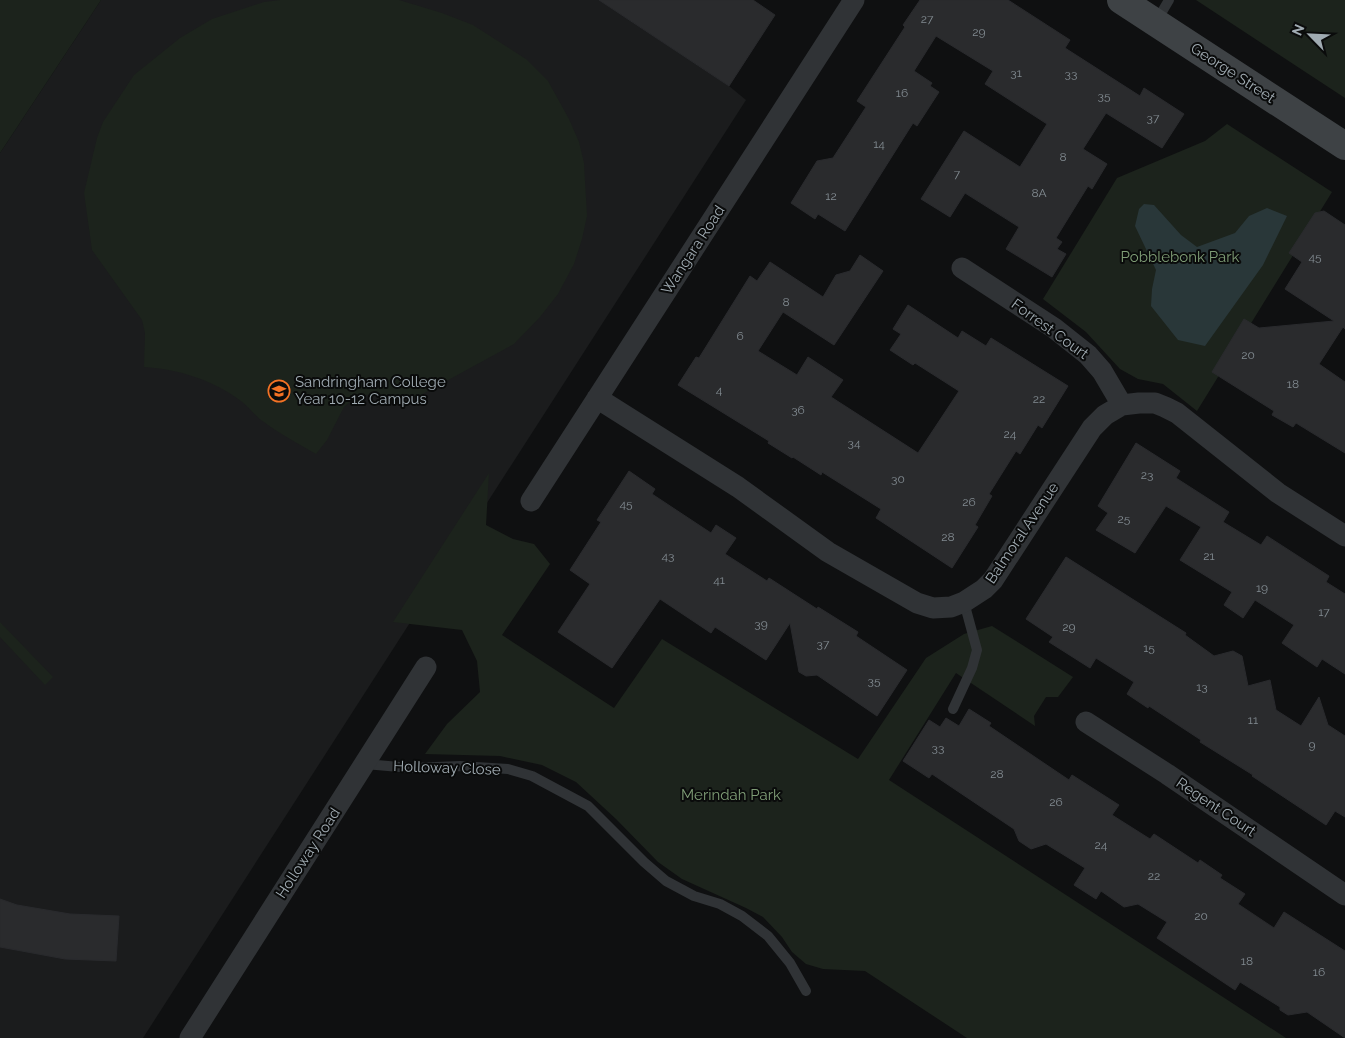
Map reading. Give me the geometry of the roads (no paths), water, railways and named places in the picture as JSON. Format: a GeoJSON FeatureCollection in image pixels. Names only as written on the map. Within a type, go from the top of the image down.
{"type":"FeatureCollection","features":[{"type":"Feature","properties":{"kind":"street","name":"Wangara Road"},"geometry":{"type":"LineString","coordinates":[[531,501],[854,0]]}},
{"type":"Feature","properties":{"kind":"street","name":"George Street"},"geometry":{"type":"LineString","coordinates":[[1121,0],[1162,12],[1345,146]]}},
{"type":"Feature","properties":{"kind":"street","name":"Forrest Court"},"geometry":{"type":"LineString","coordinates":[[962,268],[1054,328],[1088,354],[1102,371],[1122,405]]}},
{"type":"Feature","properties":{"kind":"street","name":"Balmoral Avenue"},"geometry":{"type":"LineString","coordinates":[[597,398],[738,487],[828,552],[900,594],[933,608],[951,607],[964,602],[984,589],[993,580],[1092,428],[1105,416],[1122,405]]}},
{"type":"Feature","properties":{"kind":"street"},"geometry":{"type":"LineString","coordinates":[[1122,405],[1155,404],[1176,413],[1278,493],[1345,536]]}},
{"type":"Feature","properties":{"kind":"street","name":"Holloway Road"},"geometry":{"type":"LineString","coordinates":[[190,1038],[426,667]]}},
{"type":"Feature","properties":{"kind":"street","name":"Regent Court"},"geometry":{"type":"LineString","coordinates":[[1086,722],[1167,774],[1345,895]]}},
{"type":"Feature","properties":{"kind":"lane"},"geometry":{"type":"LineString","coordinates":[[952,709],[972,668],[977,650],[964,602]]}},
{"type":"Feature","properties":{"kind":"lane","name":"Holloway Close"},"geometry":{"type":"LineString","coordinates":[[365,764],[411,768],[460,766],[508,770],[532,776],[588,806],[644,862],[666,881],[694,896],[720,904],[742,916],[768,936],[790,963],[806,991]]}},
{"type":"Feature","properties":{"kind":"place","name":"Sandringham College Year 10-12 Campus"},"geometry":{"type":"Point","coordinates":[279,391]}},
{"type":"Feature","properties":{"kind":"park label","name":"Pobblebonk Park"},"geometry":{"type":"Point","coordinates":[1180,257]}},
{"type":"Feature","properties":{"kind":"park label","name":"Merindah Park"},"geometry":{"type":"Point","coordinates":[731,795]}}]}
